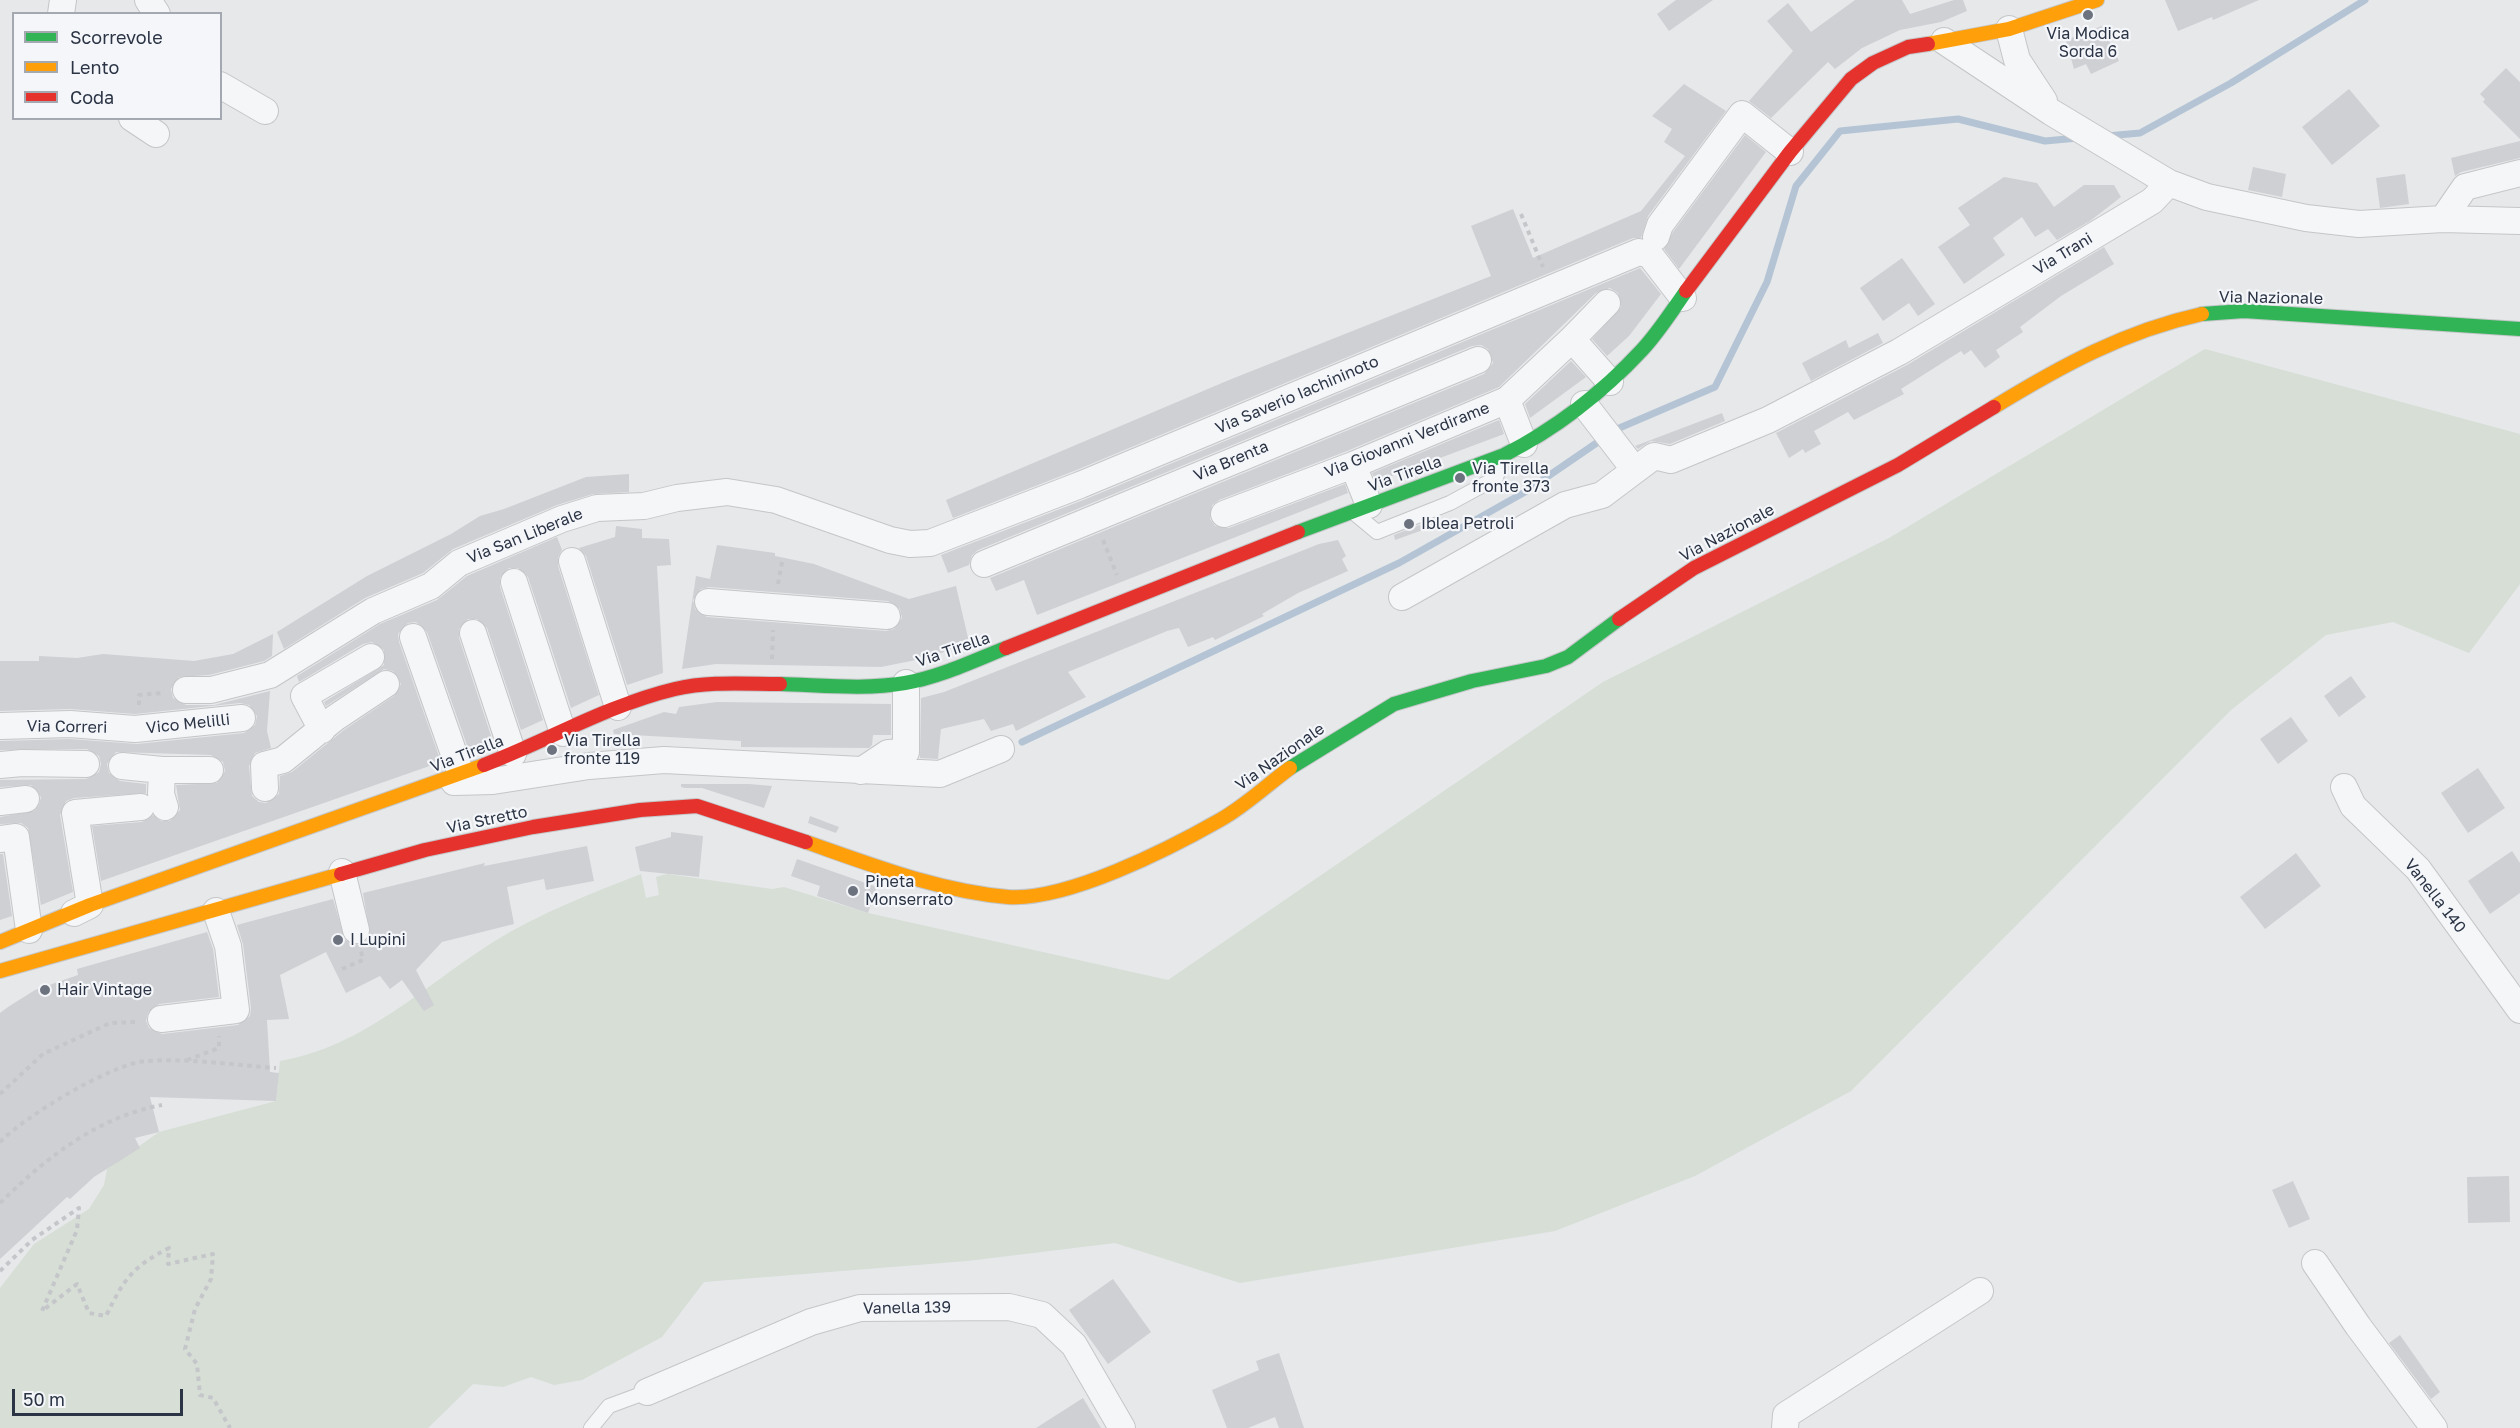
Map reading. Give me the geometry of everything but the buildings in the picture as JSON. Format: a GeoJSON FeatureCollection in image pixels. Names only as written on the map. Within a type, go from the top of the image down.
{"type":"FeatureCollection","features":[{"type":"Feature","properties":{"kind":"street","name":"Via Tirella"},"geometry":{"type":"LineString","coordinates":[[90,905],[450,778],[563,733],[618,707],[675,689],[716,683],[882,686],[906,684],[991,656],[1360,508],[1514,449],[1591,413],[1610,382],[1642,349],[1683,298],[1790,152],[1851,79],[1873,63],[1908,47],[2008,29],[2097,0]]}},
{"type":"Feature","properties":{"kind":"street"},"geometry":{"type":"LineString","coordinates":[[2008,29],[2017,60],[2051,111]]}},
{"type":"Feature","properties":{"kind":"street"},"geometry":{"type":"LineString","coordinates":[[1944,41],[2051,111],[2169,183],[2207,197],[2306,218],[2359,224],[2443,219],[2520,221]]}},
{"type":"Feature","properties":{"kind":"street"},"geometry":{"type":"LineString","coordinates":[[222,86],[265,111]]}},
{"type":"Feature","properties":{"kind":"street"},"geometry":{"type":"LineString","coordinates":[[1656,237],[1660,225],[1742,114],[1790,152]]}},
{"type":"Feature","properties":{"kind":"street"},"geometry":{"type":"LineString","coordinates":[[135,120],[156,134]]}},
{"type":"Feature","properties":{"kind":"street"},"geometry":{"type":"LineString","coordinates":[[2443,219],[2465,187],[2520,173]]}},
{"type":"Feature","properties":{"kind":"street","name":"Via Trani"},"geometry":{"type":"LineString","coordinates":[[1402,597],[1565,505],[1602,495],[1654,456],[1671,460],[1768,420],[1899,352],[2152,201],[2169,183]]}},
{"type":"Feature","properties":{"kind":"street","name":"Via Saverio Iachininoto"},"geometry":{"type":"LineString","coordinates":[[890,540],[910,544],[930,543],[958,534],[1639,252],[1650,255],[1683,298]]}},
{"type":"Feature","properties":{"kind":"street","name":"Via Giovanni Verdirame"},"geometry":{"type":"LineString","coordinates":[[1224,514],[1353,465],[1507,400],[1607,303]]}},
{"type":"Feature","properties":{"kind":"street","name":"Via Nazionale"},"geometry":{"type":"LineString","coordinates":[[982,895],[1032,895],[1074,886],[1126,866],[1222,819],[1308,755],[1394,704],[1462,684],[1546,666],[1568,657],[1658,590],[1694,568],[1898,465],[2058,368],[2117,339],[2161,323],[2204,314],[2244,311],[2520,329]]}},
{"type":"Feature","properties":{"kind":"street"},"geometry":{"type":"LineString","coordinates":[[1572,339],[1610,382]]}},
{"type":"Feature","properties":{"kind":"street","name":"Via Brenta"},"geometry":{"type":"LineString","coordinates":[[984,564],[1478,360]]}},
{"type":"Feature","properties":{"kind":"street"},"geometry":{"type":"LineString","coordinates":[[1507,400],[1514,449]]}},
{"type":"Feature","properties":{"kind":"street"},"geometry":{"type":"LineString","coordinates":[[1591,413],[1634,469]]}},
{"type":"Feature","properties":{"kind":"street"},"geometry":{"type":"LineString","coordinates":[[1353,465],[1360,508]]}},
{"type":"Feature","properties":{"kind":"street","name":"Via San Liberale"},"geometry":{"type":"LineString","coordinates":[[186,690],[211,690],[270,675],[373,611],[431,586],[459,563],[562,519],[597,508],[644,506],[676,498],[727,492],[776,500],[890,540]]}},
{"type":"Feature","properties":{"kind":"street"},"geometry":{"type":"LineString","coordinates":[[572,561],[618,707]]}},
{"type":"Feature","properties":{"kind":"street"},"geometry":{"type":"LineString","coordinates":[[514,582],[563,733]]}},
{"type":"Feature","properties":{"kind":"street"},"geometry":{"type":"LineString","coordinates":[[708,602],[887,616]]}},
{"type":"Feature","properties":{"kind":"street"},"geometry":{"type":"LineString","coordinates":[[473,633],[513,754]]}},
{"type":"Feature","properties":{"kind":"street"},"geometry":{"type":"LineString","coordinates":[[413,637],[450,778],[493,781],[590,766],[664,760],[940,774],[1001,749]]}},
{"type":"Feature","properties":{"kind":"street"},"geometry":{"type":"LineString","coordinates":[[322,730],[304,696],[371,657]]}},
{"type":"Feature","properties":{"kind":"street"},"geometry":{"type":"LineString","coordinates":[[265,788],[264,765],[283,760],[386,684]]}},
{"type":"Feature","properties":{"kind":"street"},"geometry":{"type":"LineString","coordinates":[[861,771],[888,753],[906,752],[906,684]]}},
{"type":"Feature","properties":{"kind":"street","name":"Vico Melilli"},"geometry":{"type":"LineString","coordinates":[[135,729],[242,718]]}},
{"type":"Feature","properties":{"kind":"street","name":"Via Correri"},"geometry":{"type":"LineString","coordinates":[[0,726],[70,724],[135,729]]}},
{"type":"Feature","properties":{"kind":"street"},"geometry":{"type":"LineString","coordinates":[[0,765],[86,764]]}},
{"type":"Feature","properties":{"kind":"street"},"geometry":{"type":"LineString","coordinates":[[122,766],[162,770],[210,770]]}},
{"type":"Feature","properties":{"kind":"street"},"geometry":{"type":"LineString","coordinates":[[8,946],[90,905],[75,813],[153,807],[161,794],[162,770]]}},
{"type":"Feature","properties":{"kind":"street","name":"Vanella 140"},"geometry":{"type":"LineString","coordinates":[[2344,787],[2353,806],[2418,869],[2520,1010]]}},
{"type":"Feature","properties":{"kind":"street"},"geometry":{"type":"LineString","coordinates":[[0,802],[26,800]]}},
{"type":"Feature","properties":{"kind":"street","name":"Via Stretto"},"geometry":{"type":"LineString","coordinates":[[0,971],[70,953],[342,872],[425,850],[533,827],[640,810],[697,806],[882,869],[982,895]]}},
{"type":"Feature","properties":{"kind":"street"},"geometry":{"type":"LineString","coordinates":[[0,839],[16,837],[8,946]]}},
{"type":"Feature","properties":{"kind":"street"},"geometry":{"type":"LineString","coordinates":[[342,872],[356,930]]}},
{"type":"Feature","properties":{"kind":"street"},"geometry":{"type":"LineString","coordinates":[[161,1019],[236,1010],[228,946],[216,911]]}},
{"type":"Feature","properties":{"kind":"street"},"geometry":{"type":"LineString","coordinates":[[8,946],[70,953]]}},
{"type":"Feature","properties":{"kind":"street"},"geometry":{"type":"LineString","coordinates":[[2315,1263],[2358,1326],[2434,1428]]}},
{"type":"Feature","properties":{"kind":"street"},"geometry":{"type":"LineString","coordinates":[[1785,1428],[1786,1415],[1980,1291]]}},
{"type":"Feature","properties":{"kind":"street","name":"Vanella 139"},"geometry":{"type":"LineString","coordinates":[[647,1392],[811,1322],[861,1308],[1009,1306],[1042,1315],[1074,1345],[1122,1428]]}},
{"type":"Feature","properties":{"kind":"lane"},"geometry":{"type":"LineString","coordinates":[[1360,508],[1377,532],[1450,503],[1496,478],[1514,449]]}},
{"type":"Feature","properties":{"kind":"lane"},"geometry":{"type":"LineString","coordinates":[[591,1428],[609,1406],[647,1392]]}},
{"type":"Feature","properties":{"kind":"path"},"geometry":{"type":"LineString","coordinates":[[0,1094],[43,1054],[82,1034],[110,1023],[161,1019]]}},
{"type":"Feature","properties":{"kind":"path"},"geometry":{"type":"LineString","coordinates":[[0,1142],[11,1130],[93,1080],[144,1061],[276,1068]]}},
{"type":"Feature","properties":{"kind":"path"},"geometry":{"type":"LineString","coordinates":[[0,1203],[31,1175],[105,1121],[136,1110],[162,1105]]}},
{"type":"Feature","properties":{"kind":"path"},"geometry":{"type":"LineString","coordinates":[[0,1272],[32,1240],[79,1208],[77,1230],[42,1311],[76,1284],[89,1313],[106,1316],[121,1284],[142,1262],[169,1248],[168,1264],[213,1254],[211,1279],[195,1309],[185,1349],[197,1364],[200,1395],[213,1398],[230,1428]]}},
{"type":"Feature","properties":{"kind":"shaded area"},"geometry":{"type":"Polygon","coordinates":[[[2205,349],[2520,434],[2520,584],[2469,653],[2393,622],[2326,635],[2231,710],[1851,1091],[1695,1176],[1555,1231],[1240,1283],[1115,1243],[967,1261],[704,1282],[662,1337],[582,1380],[554,1385],[531,1377],[503,1387],[473,1384],[428,1428],[0,1428],[0,1288],[34,1244],[89,1209],[104,1185],[107,1169],[159,1132],[276,1101],[280,1061],[311,1054],[367,1028],[495,941],[548,913],[641,874],[646,898],[659,895],[656,877],[667,874],[772,889],[784,887],[868,913],[1168,980],[1603,682],[1889,538],[2205,349]]]}},
{"type":"Feature","properties":{"kind":"waterway"},"geometry":{"type":"LineString","coordinates":[[2107,136],[2140,133],[2231,83],[2365,0]]}},
{"type":"Feature","properties":{"kind":"waterway"},"geometry":{"type":"LineString","coordinates":[[1022,742],[1399,563],[1525,492],[1617,429],[1715,387],[1767,282],[1796,186],[1840,131],[1958,119],[2045,141],[2078,138]]}},
{"type":"Feature","properties":{"kind":"traffic: fast"},"geometry":{"type":"LineString","coordinates":[[1298,532],[1504,455],[1542,434],[1595,395],[1627,366],[1654,336],[1686,291]]}},
{"type":"Feature","properties":{"kind":"traffic: fast"},"geometry":{"type":"LineString","coordinates":[[2202,314],[2244,311],[2520,329]]}},
{"type":"Feature","properties":{"kind":"traffic: fast"},"geometry":{"type":"LineString","coordinates":[[1290,768],[1394,704],[1472,681],[1546,666],[1568,657],[1619,619]]}},
{"type":"Feature","properties":{"kind":"traffic: fast"},"geometry":{"type":"LineString","coordinates":[[780,684],[859,687],[905,683],[944,673],[1006,648]]}},
{"type":"Feature","properties":{"kind":"traffic: slow"},"geometry":{"type":"LineString","coordinates":[[1928,44],[2009,29],[2097,0]]}},
{"type":"Feature","properties":{"kind":"traffic: slow"},"geometry":{"type":"LineString","coordinates":[[1994,407],[2069,364],[2120,340],[2202,314]]}},
{"type":"Feature","properties":{"kind":"traffic: slow"},"geometry":{"type":"LineString","coordinates":[[0,942],[90,905],[484,765]]}},
{"type":"Feature","properties":{"kind":"traffic: slow"},"geometry":{"type":"LineString","coordinates":[[806,842],[880,868],[956,889],[1008,897],[1032,896],[1088,882],[1174,845],[1229,814],[1290,768]]}},
{"type":"Feature","properties":{"kind":"traffic: slow"},"geometry":{"type":"LineString","coordinates":[[0,971],[341,874]]}},
{"type":"Feature","properties":{"kind":"traffic: jam"},"geometry":{"type":"LineString","coordinates":[[1686,291],[1790,152],[1851,79],[1873,63],[1908,47],[1928,44]]}},
{"type":"Feature","properties":{"kind":"traffic: jam"},"geometry":{"type":"LineString","coordinates":[[1619,619],[1694,568],[1898,465],[1994,407]]}},
{"type":"Feature","properties":{"kind":"traffic: jam"},"geometry":{"type":"LineString","coordinates":[[1006,648],[1298,532]]}},
{"type":"Feature","properties":{"kind":"traffic: jam"},"geometry":{"type":"LineString","coordinates":[[484,765],[626,704],[675,689],[714,684],[780,684]]}},
{"type":"Feature","properties":{"kind":"traffic: jam"},"geometry":{"type":"LineString","coordinates":[[341,874],[425,850],[533,827],[640,810],[697,806],[806,842]]}},
{"type":"Feature","properties":{"kind":"place","name":"Via Modica Sorda 6"},"geometry":{"type":"Point","coordinates":[2088,15]}},
{"type":"Feature","properties":{"kind":"place","name":"Via Tirella fronte 373"},"geometry":{"type":"Point","coordinates":[1460,478]}},
{"type":"Feature","properties":{"kind":"place","name":"Iblea Petroli"},"geometry":{"type":"Point","coordinates":[1409,524]}},
{"type":"Feature","properties":{"kind":"place","name":"Via Tirella fronte 119"},"geometry":{"type":"Point","coordinates":[552,750]}},
{"type":"Feature","properties":{"kind":"place","name":"Pineta Monserrato"},"geometry":{"type":"Point","coordinates":[853,891]}},
{"type":"Feature","properties":{"kind":"place","name":"I Lupini"},"geometry":{"type":"Point","coordinates":[338,940]}},
{"type":"Feature","properties":{"kind":"place","name":"Hair Vintage"},"geometry":{"type":"Point","coordinates":[45,990]}}]}
